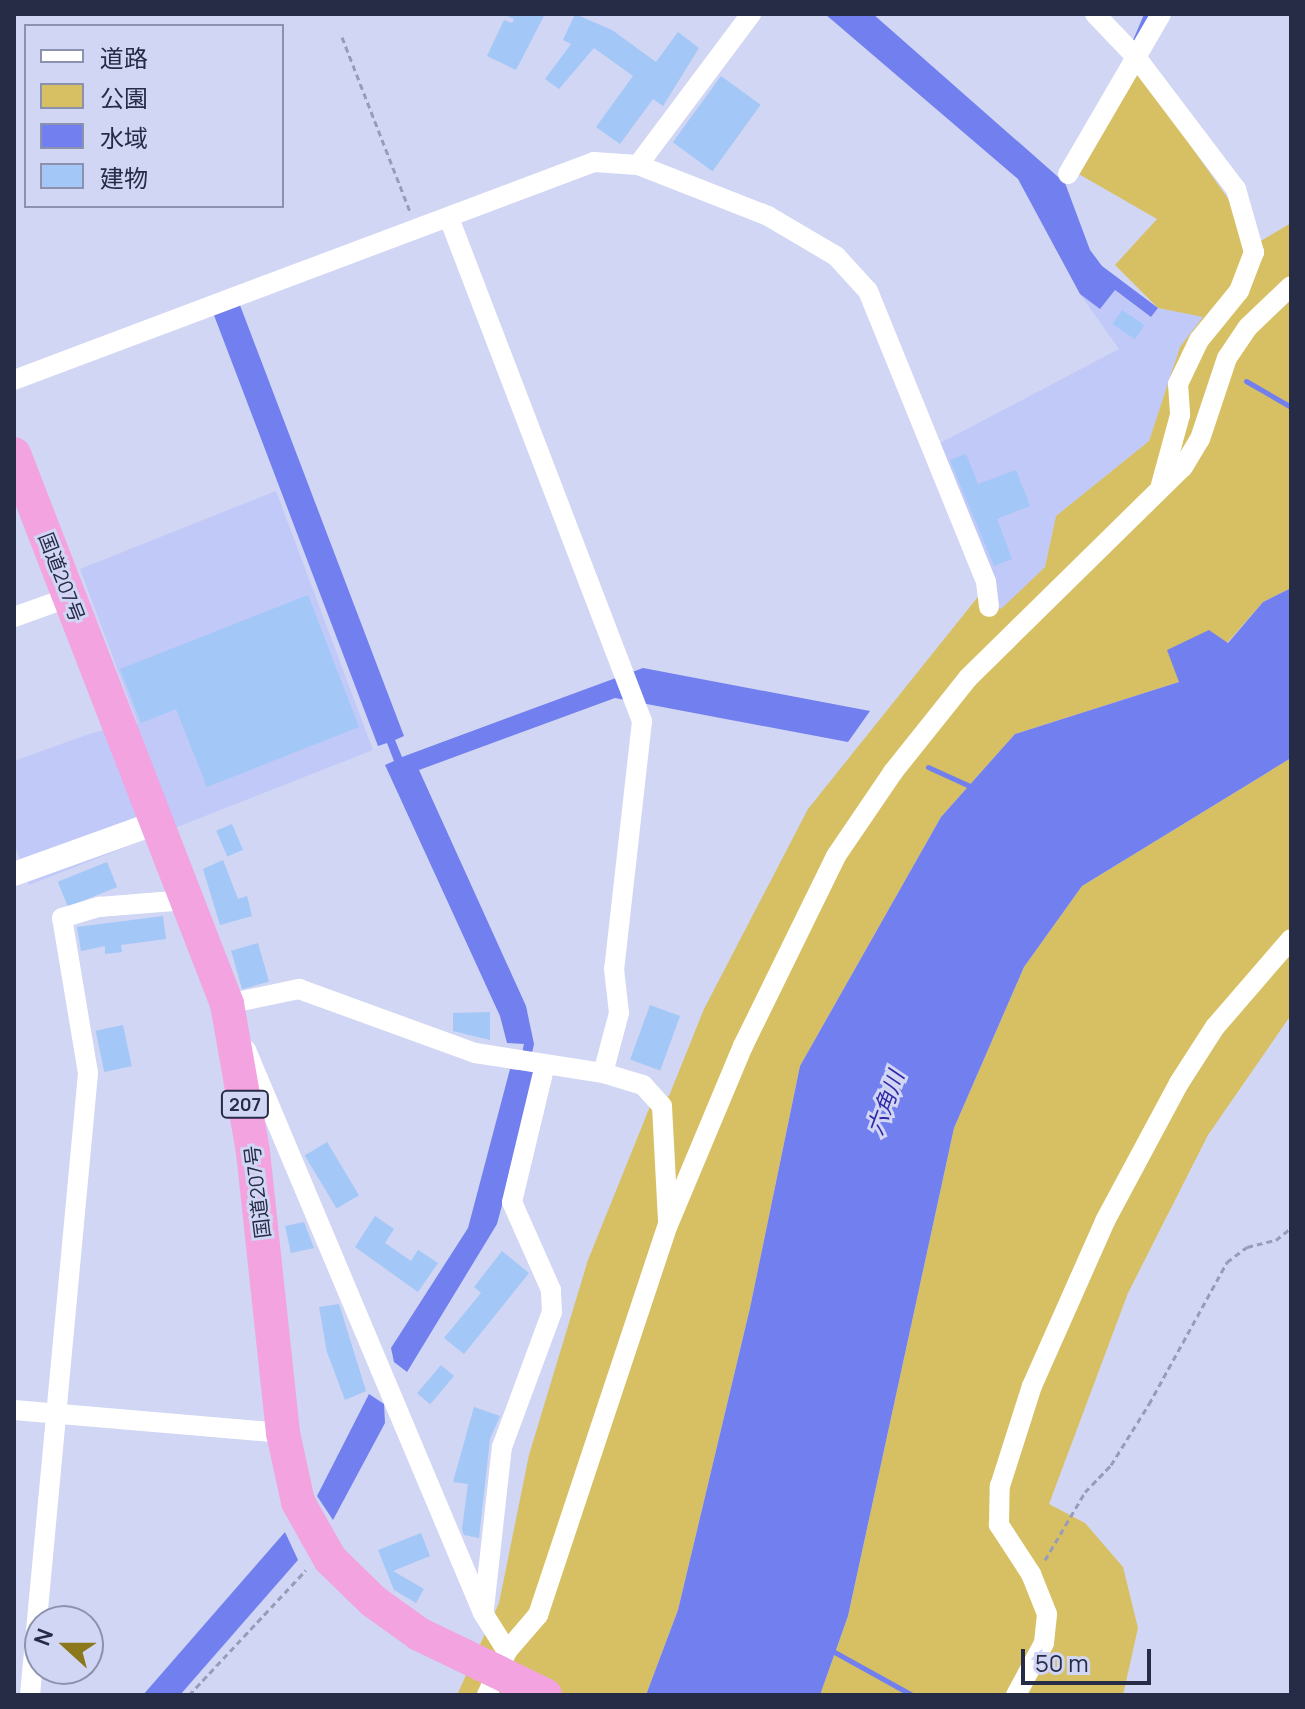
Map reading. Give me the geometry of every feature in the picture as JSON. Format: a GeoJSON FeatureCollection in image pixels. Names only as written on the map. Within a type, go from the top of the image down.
{"type":"FeatureCollection","features":[{"type":"Feature","properties":{"kind":"highway","name":"国道207号"},"geometry":{"type":"LineString","coordinates":[[14,454],[227,1004],[253,1152],[283,1433],[298,1502],[330,1559],[373,1601],[419,1634],[545,1695]]}},
{"type":"Feature","properties":{"kind":"street"},"geometry":{"type":"LineString","coordinates":[[638,165],[751,14]]}},
{"type":"Feature","properties":{"kind":"street"},"geometry":{"type":"LineString","coordinates":[[1095,14],[1132,52],[1236,189],[1254,252],[1239,291],[1199,340],[1178,384],[1180,415],[1173,453],[1158,493]]}},
{"type":"Feature","properties":{"kind":"street"},"geometry":{"type":"LineString","coordinates":[[1068,174],[1132,52],[1161,14]]}},
{"type":"Feature","properties":{"kind":"street"},"geometry":{"type":"LineString","coordinates":[[14,380],[594,162],[638,165],[768,216],[836,256],[868,291],[986,582],[989,607]]}},
{"type":"Feature","properties":{"kind":"street"},"geometry":{"type":"LineString","coordinates":[[449,218],[642,721],[614,969],[619,1013],[603,1073]]}},
{"type":"Feature","properties":{"kind":"street"},"geometry":{"type":"LineString","coordinates":[[500,1675],[538,1615],[668,1225],[743,1046],[836,856],[893,772],[968,678],[1183,467],[1200,439],[1227,358],[1248,327],[1291,286]]}},
{"type":"Feature","properties":{"kind":"street"},"geometry":{"type":"LineString","coordinates":[[14,617],[70,597]]}},
{"type":"Feature","properties":{"kind":"street"},"geometry":{"type":"LineString","coordinates":[[14,874],[156,823]]}},
{"type":"Feature","properties":{"kind":"street"},"geometry":{"type":"LineString","coordinates":[[30,1695],[88,1073],[62,918],[99,907],[186,900]]}},
{"type":"Feature","properties":{"kind":"street"},"geometry":{"type":"LineString","coordinates":[[1016,1695],[1044,1643],[1047,1614],[1031,1574],[999,1525],[1000,1486],[1032,1386],[1105,1221],[1179,1083],[1215,1027],[1291,939]]}},
{"type":"Feature","properties":{"kind":"street"},"geometry":{"type":"LineString","coordinates":[[500,1675],[483,1613],[227,1004],[299,989],[475,1053],[603,1073],[643,1085],[662,1106],[668,1225]]}},
{"type":"Feature","properties":{"kind":"street"},"geometry":{"type":"LineString","coordinates":[[483,1613],[502,1447],[552,1312],[551,1290],[512,1202],[532,1063]]}},
{"type":"Feature","properties":{"kind":"street"},"geometry":{"type":"LineString","coordinates":[[14,1410],[283,1433]]}},
{"type":"Feature","properties":{"kind":"path"},"geometry":{"type":"LineString","coordinates":[[342,37],[417,229]]}},
{"type":"Feature","properties":{"kind":"path"},"geometry":{"type":"LineString","coordinates":[[1031,1574],[1054,1550],[1085,1492],[1111,1465],[1227,1262],[1247,1247],[1276,1240],[1291,1228]]}},
{"type":"Feature","properties":{"kind":"path"},"geometry":{"type":"LineString","coordinates":[[189,1695],[297,1574],[330,1559]]}},
{"type":"Feature","properties":{"kind":"shaded area"},"geometry":{"type":"Polygon","coordinates":[[[1114,290],[1151,317],[1158,308],[1204,317],[1180,347],[1149,441],[1056,516],[1045,567],[1001,610],[981,593],[927,450],[1119,349],[1080,294],[1100,309],[1114,290]]]}},
{"type":"Feature","properties":{"kind":"shaded area"},"geometry":{"type":"Polygon","coordinates":[[[276,491],[373,750],[29,885],[14,842],[14,761],[92,733],[138,724],[80,569],[276,491]]]}},
{"type":"Feature","properties":{"kind":"green space"},"geometry":{"type":"Polygon","coordinates":[[[1136,69],[1259,242],[1291,223],[1291,588],[1263,602],[1227,643],[1179,682],[1015,734],[941,817],[800,1066],[750,1308],[678,1610],[646,1695],[457,1695],[499,1603],[529,1455],[588,1260],[651,1104],[669,1096],[704,1009],[808,809],[981,593],[1001,609],[1045,567],[1056,516],[1149,441],[1180,347],[1203,317],[1158,308],[1115,265],[1157,219],[1077,173],[1136,69]]]}},
{"type":"Feature","properties":{"kind":"green space"},"geometry":{"type":"Polygon","coordinates":[[[1291,758],[1291,1015],[1208,1135],[1128,1293],[1049,1504],[1085,1523],[1123,1567],[1138,1628],[1123,1695],[820,1695],[848,1616],[954,1128],[1024,967],[1082,886],[1291,758]]]}},
{"type":"Feature","properties":{"kind":"water"},"geometry":{"type":"Polygon","coordinates":[[[825,14],[873,14],[1065,183],[1090,250],[1102,266],[1158,308],[1151,317],[1115,290],[1100,309],[1080,294],[1018,179],[825,14]]]}},
{"type":"Feature","properties":{"kind":"water"},"geometry":{"type":"Polygon","coordinates":[[[238,300],[404,736],[395,740],[402,757],[643,668],[870,711],[848,742],[615,698],[419,770],[526,1006],[534,1044],[528,1071],[537,1073],[497,1224],[407,1372],[394,1362],[391,1348],[468,1228],[510,1069],[518,1070],[524,1044],[507,1043],[500,1016],[385,765],[394,761],[387,743],[378,746],[212,310],[238,300]]]}},
{"type":"Feature","properties":{"kind":"water","name":"六角川"},"geometry":{"type":"Polygon","coordinates":[[[1291,588],[1291,758],[1082,886],[1024,967],[954,1128],[848,1616],[820,1695],[646,1695],[678,1610],[750,1308],[800,1066],[941,817],[1015,734],[1179,682],[1167,650],[1209,630],[1228,643],[1263,602],[1291,588]]]}},
{"type":"Feature","properties":{"kind":"water"},"geometry":{"type":"Polygon","coordinates":[[[369,1394],[384,1404],[385,1423],[333,1520],[317,1496],[369,1394]]]}},
{"type":"Feature","properties":{"kind":"water"},"geometry":{"type":"Polygon","coordinates":[[[285,1532],[298,1560],[180,1695],[143,1695],[285,1532]]]}},
{"type":"Feature","properties":{"kind":"building"},"geometry":{"type":"Polygon","coordinates":[[[503,14],[545,14],[516,70],[487,56],[504,20],[512,23],[514,19],[503,14]]]}},
{"type":"Feature","properties":{"kind":"building"},"geometry":{"type":"Polygon","coordinates":[[[575,14],[612,30],[656,62],[678,32],[699,48],[663,106],[653,99],[620,144],[596,127],[633,76],[594,48],[559,89],[545,79],[571,44],[563,40],[575,14]]]}},
{"type":"Feature","properties":{"kind":"building"},"geometry":{"type":"Polygon","coordinates":[[[721,76],[761,105],[712,171],[673,142],[721,76]]]}},
{"type":"Feature","properties":{"kind":"building"},"geometry":{"type":"Polygon","coordinates":[[[1122,310],[1144,325],[1135,339],[1112,324],[1122,310]]]}},
{"type":"Feature","properties":{"kind":"building"},"geometry":{"type":"Polygon","coordinates":[[[966,454],[978,484],[1016,470],[1030,506],[997,519],[1012,559],[994,566],[950,460],[966,454]]]}},
{"type":"Feature","properties":{"kind":"building"},"geometry":{"type":"Polygon","coordinates":[[[308,595],[359,727],[207,787],[176,709],[141,723],[120,669],[308,595]]]}},
{"type":"Feature","properties":{"kind":"building"},"geometry":{"type":"Polygon","coordinates":[[[232,824],[243,850],[227,856],[216,831],[232,824]]]}},
{"type":"Feature","properties":{"kind":"building"},"geometry":{"type":"Polygon","coordinates":[[[223,860],[238,899],[247,896],[252,916],[220,925],[203,869],[223,860]]]}},
{"type":"Feature","properties":{"kind":"building"},"geometry":{"type":"Polygon","coordinates":[[[107,862],[117,887],[68,907],[58,882],[107,862]]]}},
{"type":"Feature","properties":{"kind":"building"},"geometry":{"type":"Polygon","coordinates":[[[163,916],[166,939],[121,945],[122,952],[105,954],[105,946],[81,951],[77,927],[163,916]]]}},
{"type":"Feature","properties":{"kind":"building"},"geometry":{"type":"Polygon","coordinates":[[[258,943],[269,981],[242,989],[231,951],[258,943]]]}},
{"type":"Feature","properties":{"kind":"building"},"geometry":{"type":"Polygon","coordinates":[[[650,1005],[680,1016],[660,1070],[630,1060],[650,1005]]]}},
{"type":"Feature","properties":{"kind":"building"},"geometry":{"type":"Polygon","coordinates":[[[490,1012],[490,1040],[453,1031],[453,1013],[490,1012]]]}},
{"type":"Feature","properties":{"kind":"building"},"geometry":{"type":"Polygon","coordinates":[[[123,1025],[132,1066],[104,1072],[96,1031],[123,1025]]]}},
{"type":"Feature","properties":{"kind":"building"},"geometry":{"type":"Polygon","coordinates":[[[327,1142],[359,1195],[337,1209],[305,1155],[327,1142]]]}},
{"type":"Feature","properties":{"kind":"building"},"geometry":{"type":"Polygon","coordinates":[[[375,1216],[394,1229],[385,1243],[411,1261],[418,1250],[438,1263],[418,1292],[355,1247],[375,1216]]]}},
{"type":"Feature","properties":{"kind":"building"},"geometry":{"type":"Polygon","coordinates":[[[304,1222],[314,1248],[291,1253],[285,1226],[304,1222]]]}},
{"type":"Feature","properties":{"kind":"building"},"geometry":{"type":"Polygon","coordinates":[[[502,1251],[529,1273],[464,1354],[444,1338],[481,1293],[474,1287],[502,1251]]]}},
{"type":"Feature","properties":{"kind":"building"},"geometry":{"type":"Polygon","coordinates":[[[339,1304],[366,1391],[345,1400],[327,1352],[319,1307],[339,1304]]]}},
{"type":"Feature","properties":{"kind":"building"},"geometry":{"type":"Polygon","coordinates":[[[441,1365],[454,1376],[430,1404],[417,1393],[441,1365]]]}},
{"type":"Feature","properties":{"kind":"building"},"geometry":{"type":"Polygon","coordinates":[[[474,1407],[500,1416],[490,1439],[479,1538],[464,1535],[462,1529],[468,1484],[453,1482],[474,1407]]]}},
{"type":"Feature","properties":{"kind":"building"},"geometry":{"type":"Polygon","coordinates":[[[421,1533],[430,1556],[393,1571],[424,1589],[416,1603],[394,1590],[378,1550],[421,1533]]]}},
{"type":"Feature","properties":{"kind":"waterway"},"geometry":{"type":"LineString","coordinates":[[1133,45],[1146,14]]}},
{"type":"Feature","properties":{"kind":"waterway"},"geometry":{"type":"LineString","coordinates":[[1246,381],[1291,407]]}},
{"type":"Feature","properties":{"kind":"waterway"},"geometry":{"type":"LineString","coordinates":[[928,767],[974,788]]}},
{"type":"Feature","properties":{"kind":"waterway"},"geometry":{"type":"LineString","coordinates":[[829,1649],[912,1695]]}}]}
